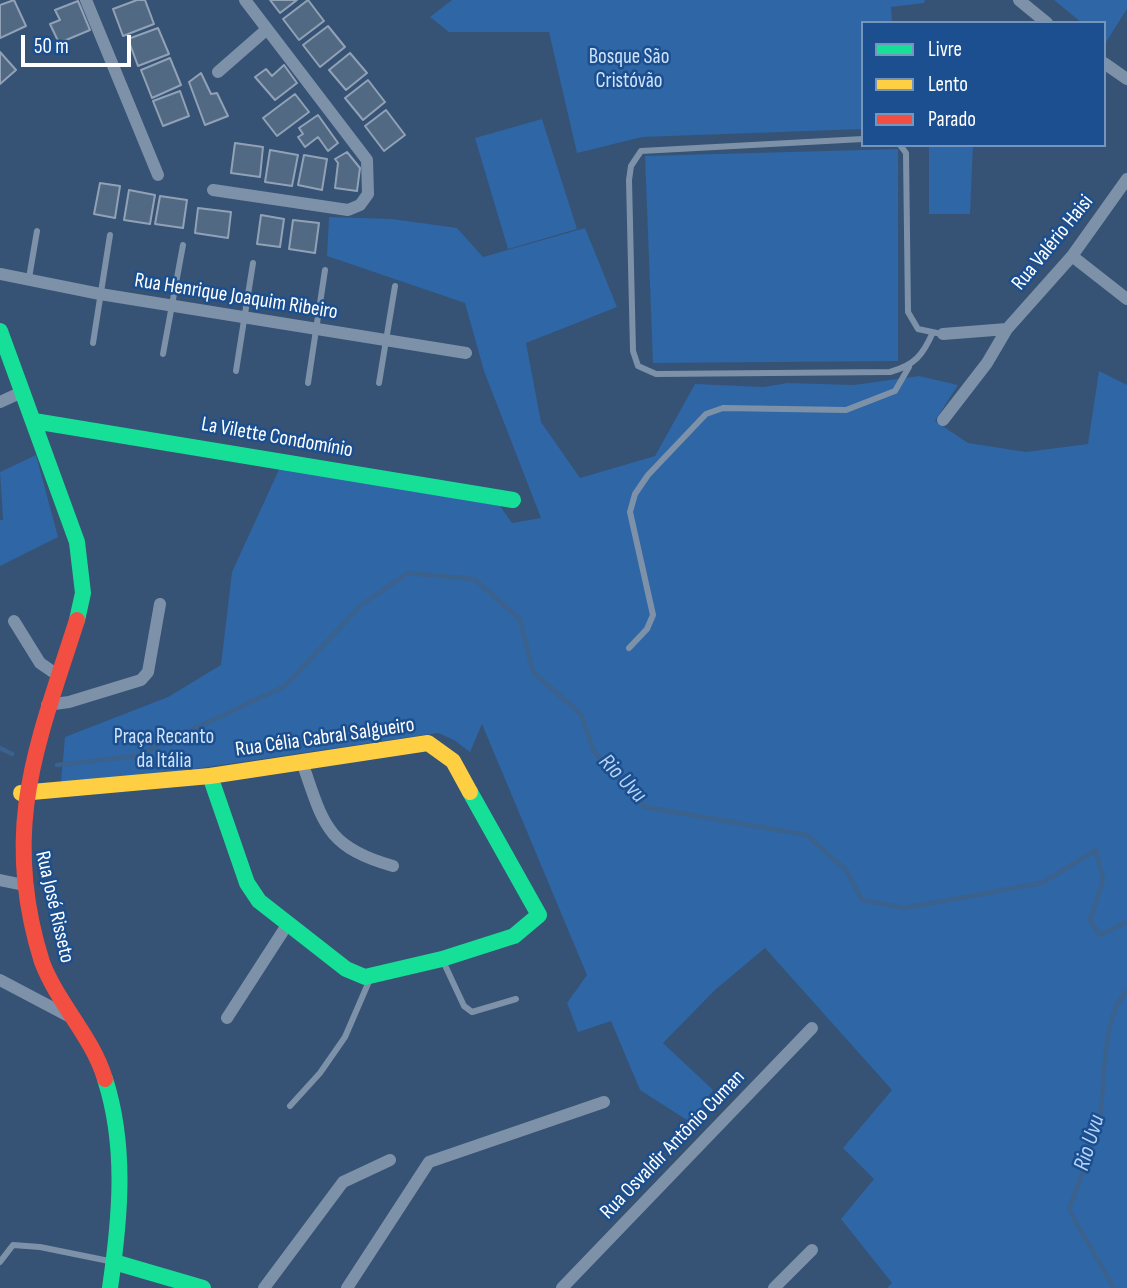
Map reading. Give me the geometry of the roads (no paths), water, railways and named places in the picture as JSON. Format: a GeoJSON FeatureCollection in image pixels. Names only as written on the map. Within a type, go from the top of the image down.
{"type":"FeatureCollection","features":[{"type":"Feature","properties":{"kind":"street"},"geometry":{"type":"LineString","coordinates":[[86,0],[158,175]]}},
{"type":"Feature","properties":{"kind":"street"},"geometry":{"type":"LineString","coordinates":[[213,190],[348,210],[360,205],[368,194],[367,160],[245,0]]}},
{"type":"Feature","properties":{"kind":"street"},"geometry":{"type":"LineString","coordinates":[[1018,0],[1044,21]]}},
{"type":"Feature","properties":{"kind":"street"},"geometry":{"type":"LineString","coordinates":[[218,72],[267,30]]}},
{"type":"Feature","properties":{"kind":"street"},"geometry":{"type":"LineString","coordinates":[[1106,64],[1127,79]]}},
{"type":"Feature","properties":{"kind":"street","name":"Rua Valério Haisi"},"geometry":{"type":"LineString","coordinates":[[943,420],[986,363],[1007,329],[1072,256],[1127,179]]}},
{"type":"Feature","properties":{"kind":"street"},"geometry":{"type":"LineString","coordinates":[[1072,256],[1127,299]]}},
{"type":"Feature","properties":{"kind":"street","name":"Rua Henrique Joaquim Ribeiro"},"geometry":{"type":"LineString","coordinates":[[0,274],[100,294],[466,353]]}},
{"type":"Feature","properties":{"kind":"street"},"geometry":{"type":"LineString","coordinates":[[938,333],[1007,329]]}},
{"type":"Feature","properties":{"kind":"street","name":"Rua José Risseto"},"geometry":{"type":"LineString","coordinates":[[0,331],[69,514],[84,569],[82,596],[59,676],[30,750],[21,793],[18,843],[24,885],[46,972],[79,1022],[102,1066],[116,1111],[119,1200],[110,1288]]}},
{"type":"Feature","properties":{"kind":"street"},"geometry":{"type":"LineString","coordinates":[[0,402],[22,392]]}},
{"type":"Feature","properties":{"kind":"street","name":"La Vilette Condomínio"},"geometry":{"type":"LineString","coordinates":[[34,421],[54,422],[513,500]]}},
{"type":"Feature","properties":{"kind":"street"},"geometry":{"type":"LineString","coordinates":[[47,705],[69,702],[141,680],[148,672],[160,604]]}},
{"type":"Feature","properties":{"kind":"street"},"geometry":{"type":"LineString","coordinates":[[14,621],[40,663],[59,676]]}},
{"type":"Feature","properties":{"kind":"street","name":"Rua Célia Cabral Salgueiro"},"geometry":{"type":"LineString","coordinates":[[21,793],[210,776],[428,744],[453,761],[539,915],[514,936],[442,959]]}},
{"type":"Feature","properties":{"kind":"street"},"geometry":{"type":"LineString","coordinates":[[302,762],[325,825],[369,859],[393,866]]}},
{"type":"Feature","properties":{"kind":"street"},"geometry":{"type":"LineString","coordinates":[[210,776],[247,884],[259,901],[287,925],[346,969],[371,976],[442,959]]}},
{"type":"Feature","properties":{"kind":"street"},"geometry":{"type":"LineString","coordinates":[[0,880],[24,885]]}},
{"type":"Feature","properties":{"kind":"street"},"geometry":{"type":"LineString","coordinates":[[227,1018],[287,925]]}},
{"type":"Feature","properties":{"kind":"street"},"geometry":{"type":"LineString","coordinates":[[0,980],[79,1022]]}},
{"type":"Feature","properties":{"kind":"street","name":"Rua Osvaldir Antônio Cuman"},"geometry":{"type":"LineString","coordinates":[[562,1288],[812,1028]]}},
{"type":"Feature","properties":{"kind":"street"},"geometry":{"type":"LineString","coordinates":[[347,1288],[429,1162],[604,1102]]}},
{"type":"Feature","properties":{"kind":"street"},"geometry":{"type":"LineString","coordinates":[[264,1288],[343,1182],[390,1160]]}},
{"type":"Feature","properties":{"kind":"street"},"geometry":{"type":"LineString","coordinates":[[774,1288],[812,1250]]}},
{"type":"Feature","properties":{"kind":"street"},"geometry":{"type":"LineString","coordinates":[[114,1262],[184,1285],[203,1288]]}},
{"type":"Feature","properties":{"kind":"lane"},"geometry":{"type":"LineString","coordinates":[[861,139],[641,151],[631,166],[629,180],[634,351],[638,366],[656,374],[890,372],[910,366]]}},
{"type":"Feature","properties":{"kind":"lane"},"geometry":{"type":"LineString","coordinates":[[628,648],[647,629],[653,615],[630,512],[635,494],[649,475],[706,414],[723,408],[845,410],[895,391],[910,366],[938,333],[918,329],[908,313],[906,153],[902,147]]}},
{"type":"Feature","properties":{"kind":"lane"},"geometry":{"type":"LineString","coordinates":[[29,278],[37,231]]}},
{"type":"Feature","properties":{"kind":"lane"},"geometry":{"type":"LineString","coordinates":[[93,343],[110,235]]}},
{"type":"Feature","properties":{"kind":"lane"},"geometry":{"type":"LineString","coordinates":[[163,354],[183,245]]}},
{"type":"Feature","properties":{"kind":"lane"},"geometry":{"type":"LineString","coordinates":[[236,371],[253,263]]}},
{"type":"Feature","properties":{"kind":"lane"},"geometry":{"type":"LineString","coordinates":[[308,383],[325,270]]}},
{"type":"Feature","properties":{"kind":"lane"},"geometry":{"type":"LineString","coordinates":[[379,383],[396,286]]}},
{"type":"Feature","properties":{"kind":"lane"},"geometry":{"type":"LineString","coordinates":[[442,959],[464,1006],[472,1012],[516,999]]}},
{"type":"Feature","properties":{"kind":"lane"},"geometry":{"type":"LineString","coordinates":[[290,1106],[320,1073],[345,1037],[371,976]]}},
{"type":"Feature","properties":{"kind":"lane"},"geometry":{"type":"LineString","coordinates":[[0,1262],[13,1245],[40,1247],[114,1262]]}},
{"type":"Feature","properties":{"kind":"waterway","name":"Rio Uvu"},"geometry":{"type":"LineString","coordinates":[[57,765],[136,756],[285,686],[361,605],[408,573],[474,579],[520,619],[533,672],[581,714],[593,750],[644,807],[807,835],[847,871],[862,900],[905,908],[1042,883],[1096,850],[1103,880],[1090,920],[1100,935],[1127,922]]}},
{"type":"Feature","properties":{"kind":"waterway","name":"Rio Uvu"},"geometry":{"type":"LineString","coordinates":[[0,748],[12,754]]}},
{"type":"Feature","properties":{"kind":"waterway","name":"Rio Uvu"},"geometry":{"type":"LineString","coordinates":[[1114,1288],[1069,1210],[1100,1116],[1106,1050],[1113,1016],[1127,991]]}},
{"type":"Feature","properties":{"kind":"park label","name":"Bosque São Cristóvão"},"geometry":{"type":"Point","coordinates":[629,70]}},
{"type":"Feature","properties":{"kind":"park label","name":"Praça Recanto da Itália"},"geometry":{"type":"Point","coordinates":[164,750]}}]}
